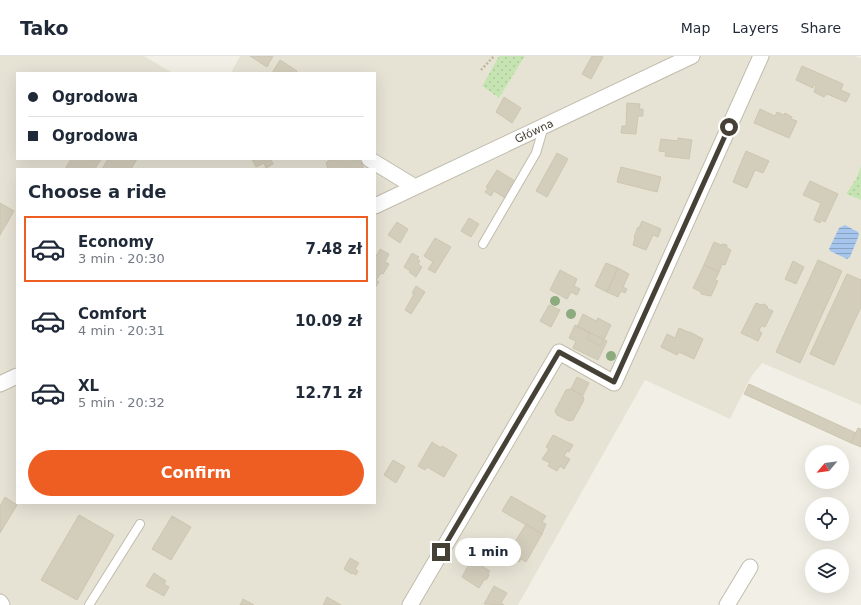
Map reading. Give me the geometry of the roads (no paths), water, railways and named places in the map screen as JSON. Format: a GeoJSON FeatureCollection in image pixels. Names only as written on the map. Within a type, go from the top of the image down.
{"type":"FeatureCollection","features":[{"type":"Feature","properties":{"kind":"street","name":"Główna"},"geometry":{"type":"LineString","coordinates":[[376,206],[692,56]]}},
{"type":"Feature","properties":{"kind":"street"},"geometry":{"type":"LineString","coordinates":[[410,605],[559,352],[614,382],[761,56]]}},
{"type":"Feature","properties":{"kind":"street"},"geometry":{"type":"LineString","coordinates":[[371,160],[415,187]]}},
{"type":"Feature","properties":{"kind":"street"},"geometry":{"type":"LineString","coordinates":[[0,384],[16,376]]}},
{"type":"Feature","properties":{"kind":"street"},"geometry":{"type":"LineString","coordinates":[[727,605],[750,567]]}},
{"type":"Feature","properties":{"kind":"lane"},"geometry":{"type":"LineString","coordinates":[[483,244],[536,153],[544,126]]}},
{"type":"Feature","properties":{"kind":"lane"},"geometry":{"type":"LineString","coordinates":[[88,605],[140,524]]}},
{"type":"Feature","properties":{"kind":"water"},"geometry":{"type":"Polygon","coordinates":[[[845,225],[858,232],[859,235],[850,257],[847,259],[830,251],[829,249],[839,228],[845,225]]]}}]}
